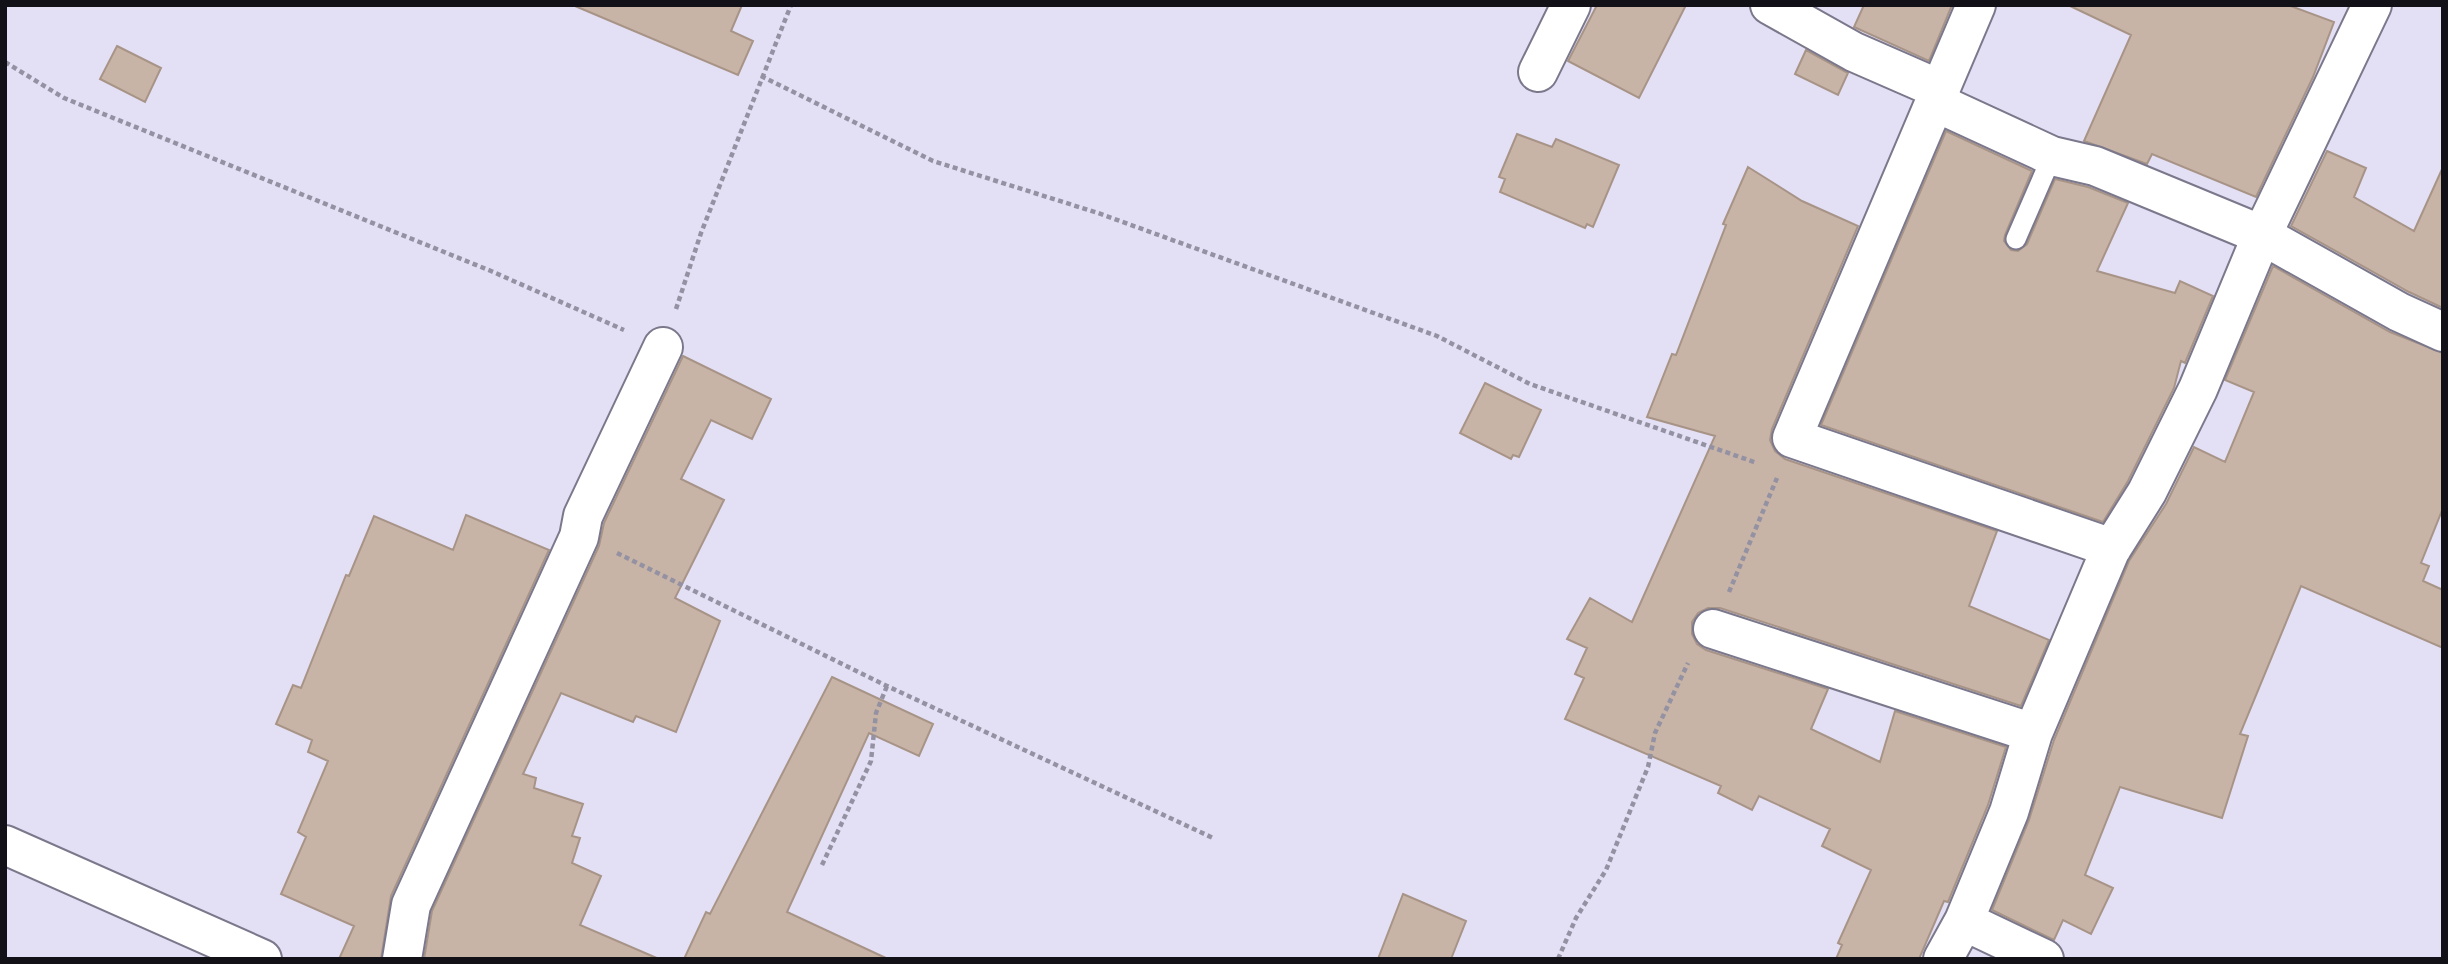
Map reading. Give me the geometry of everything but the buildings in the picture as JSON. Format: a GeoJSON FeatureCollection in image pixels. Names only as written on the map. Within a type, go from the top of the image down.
{"type":"FeatureCollection","features":[{"type":"Feature","properties":{"kind":"street"},"geometry":{"type":"LineString","coordinates":[[1538,72],[1571,5]]}},
{"type":"Feature","properties":{"kind":"street"},"geometry":{"type":"LineString","coordinates":[[1770,5],[2052,156],[2095,166],[2262,235],[2399,312],[2443,332]]}},
{"type":"Feature","properties":{"kind":"street"},"geometry":{"type":"LineString","coordinates":[[1976,5],[1786,455],[2112,548]]}},
{"type":"Feature","properties":{"kind":"street"},"geometry":{"type":"LineString","coordinates":[[1943,959],[1964,921],[2009,812],[2033,733],[2112,548],[2147,492],[2198,389],[2262,235],[2372,5]]}},
{"type":"Feature","properties":{"kind":"street"},"geometry":{"type":"LineString","coordinates":[[402,959],[411,905],[491,736],[580,534],[583,516],[663,347]]}},
{"type":"Feature","properties":{"kind":"street"},"geometry":{"type":"LineString","coordinates":[[1713,629],[2033,733]]}},
{"type":"Feature","properties":{"kind":"street"},"geometry":{"type":"LineString","coordinates":[[5,845],[262,959]]}},
{"type":"Feature","properties":{"kind":"street"},"geometry":{"type":"LineString","coordinates":[[1964,921],[2043,959]]}},
{"type":"Feature","properties":{"kind":"lane"},"geometry":{"type":"LineString","coordinates":[[2016,239],[2052,156]]}},
{"type":"Feature","properties":{"kind":"path"},"geometry":{"type":"LineString","coordinates":[[5,62],[64,98],[491,271],[663,347],[701,233],[791,5]]}},
{"type":"Feature","properties":{"kind":"path"},"geometry":{"type":"LineString","coordinates":[[761,76],[933,160],[1098,213],[1437,336],[1530,384],[1786,455],[1713,629],[1690,658],[1655,733],[1648,767],[1606,870],[1576,918],[1558,959]]}},
{"type":"Feature","properties":{"kind":"path"},"geometry":{"type":"LineString","coordinates":[[580,534],[887,686],[1213,838]]}},
{"type":"Feature","properties":{"kind":"path"},"geometry":{"type":"LineString","coordinates":[[822,865],[867,771],[876,713],[887,686]]}}]}
